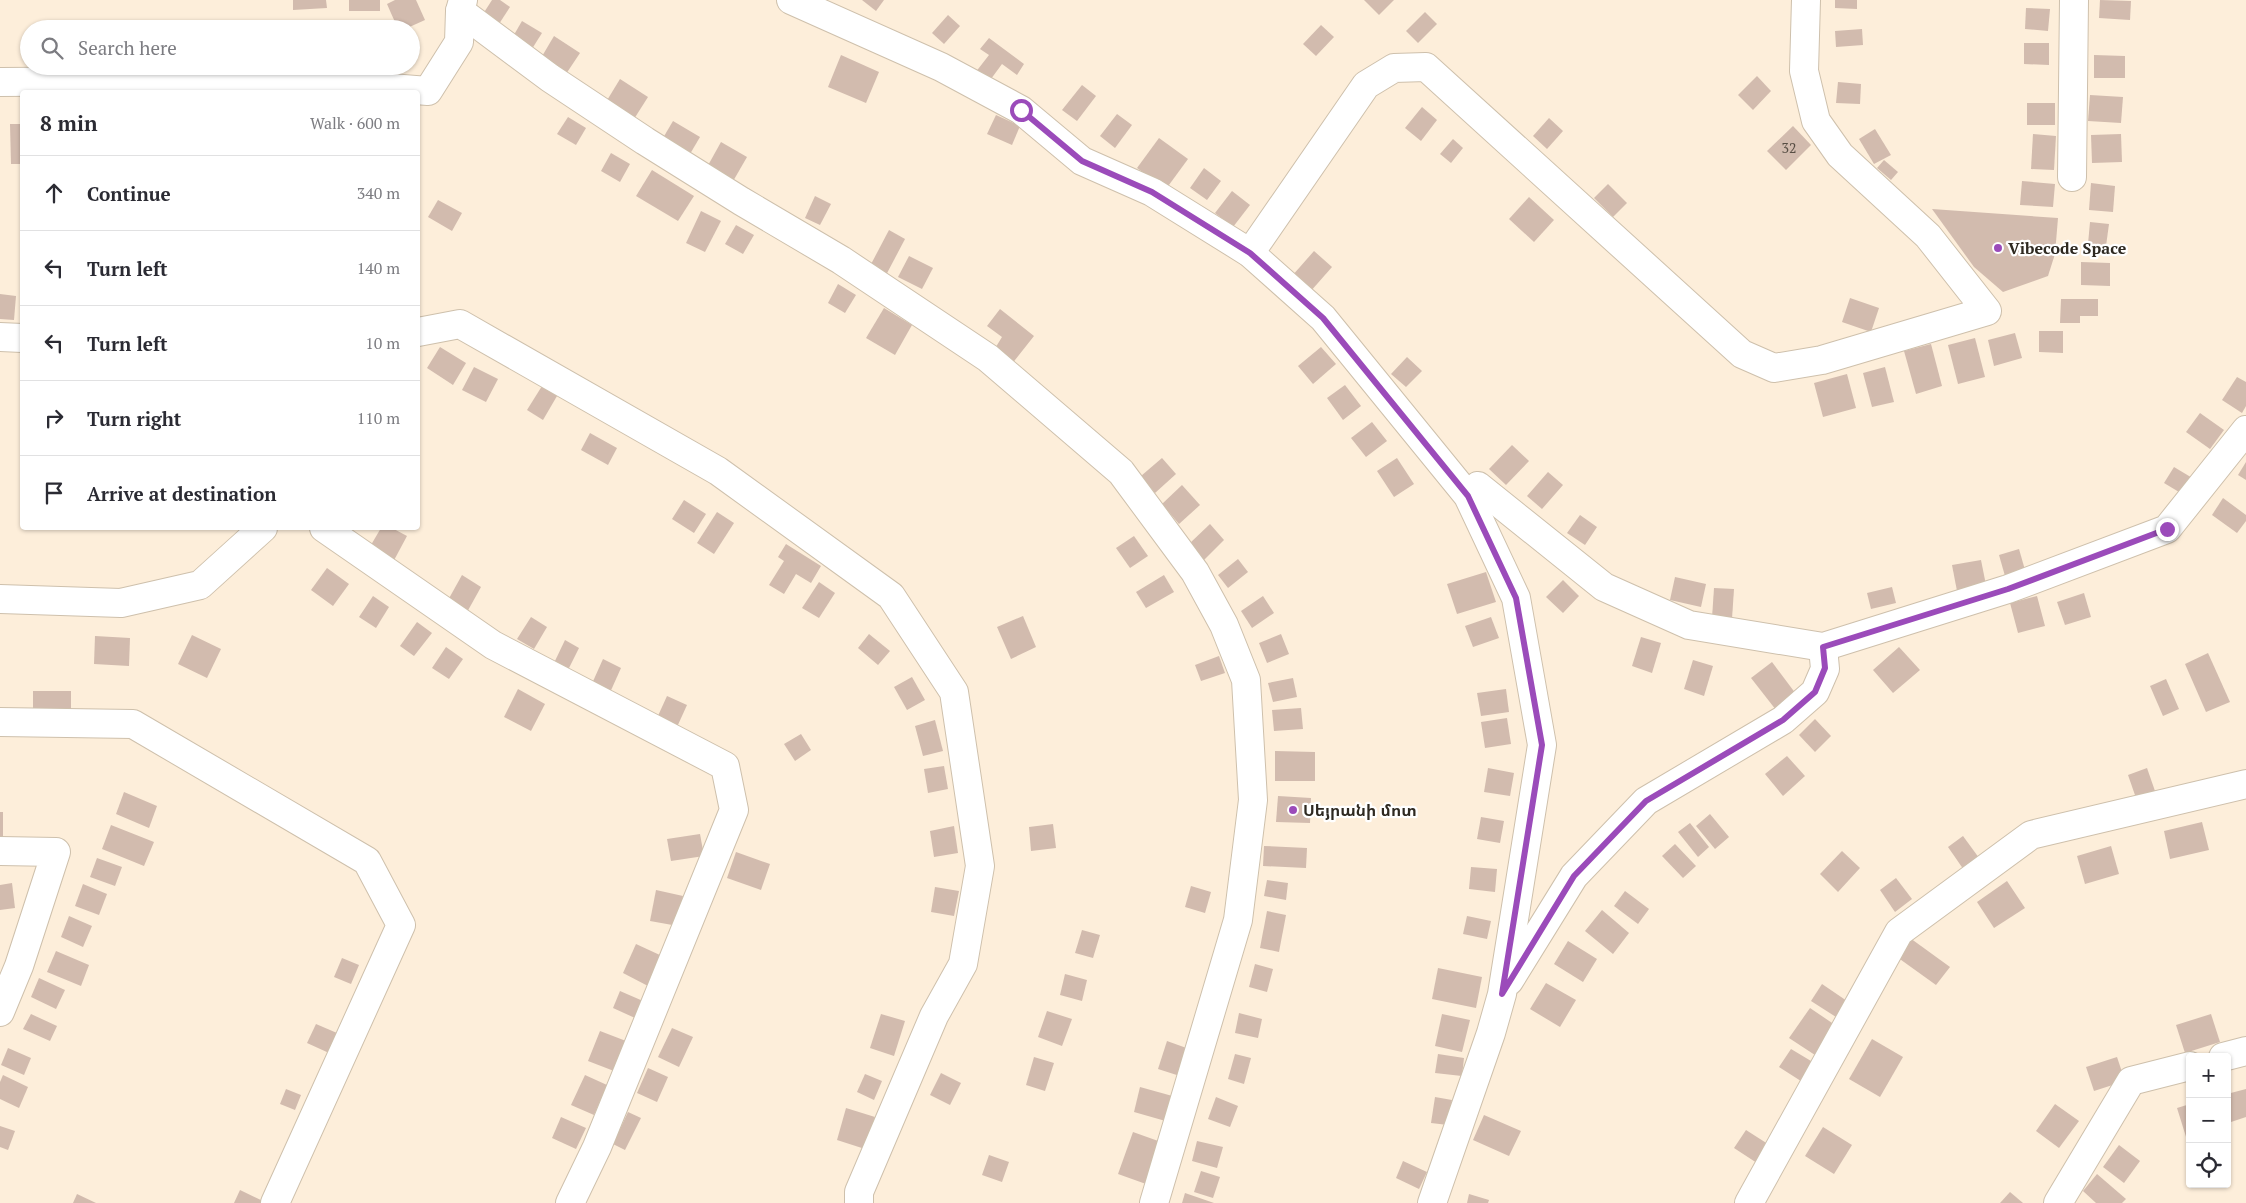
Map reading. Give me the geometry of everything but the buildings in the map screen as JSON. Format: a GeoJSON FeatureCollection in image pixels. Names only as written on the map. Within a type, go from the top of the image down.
{"type":"FeatureCollection","features":[{"type":"Feature","properties":{"kind":"street"},"geometry":{"type":"LineString","coordinates":[[791,0],[941,67],[1021,110],[1082,161],[1152,192],[1250,253],[1323,318],[1468,496],[1516,598],[1542,745],[1502,994],[1491,1033],[1432,1203]]}},
{"type":"Feature","properties":{"kind":"street"},"geometry":{"type":"LineString","coordinates":[[1250,253],[1366,85],[1394,68],[1426,68],[1742,354],[1766,365],[1774,368],[1822,360],[1987,311],[1928,236],[1840,155],[1816,121],[1804,70],[1806,0]]}},
{"type":"Feature","properties":{"kind":"street"},"geometry":{"type":"LineString","coordinates":[[2072,177],[2074,0]]}},
{"type":"Feature","properties":{"kind":"street"},"geometry":{"type":"LineString","coordinates":[[420,90],[428,91],[459,42],[461,6]]}},
{"type":"Feature","properties":{"kind":"street"},"geometry":{"type":"LineString","coordinates":[[461,6],[550,78],[645,141],[841,260],[988,358],[1121,472],[1195,572],[1224,625],[1246,680],[1253,800],[1238,920],[1154,1203]]}},
{"type":"Feature","properties":{"kind":"street"},"geometry":{"type":"LineString","coordinates":[[0,82],[290,80],[415,90]]}},
{"type":"Feature","properties":{"kind":"street"},"geometry":{"type":"LineString","coordinates":[[420,332],[460,324],[718,471],[891,596],[954,692],[980,866],[963,964],[934,1016],[859,1192],[859,1203]]}},
{"type":"Feature","properties":{"kind":"street"},"geometry":{"type":"LineString","coordinates":[[0,337],[20,338]]}},
{"type":"Feature","properties":{"kind":"street"},"geometry":{"type":"LineString","coordinates":[[1478,486],[1604,587],[1689,625],[1823,647],[2008,589],[2167,529],[2246,430]]}},
{"type":"Feature","properties":{"kind":"street"},"geometry":{"type":"LineString","coordinates":[[0,599],[121,603],[200,585],[261,530]]}},
{"type":"Feature","properties":{"kind":"street"},"geometry":{"type":"LineString","coordinates":[[327,530],[493,645],[725,766],[734,810],[575,1201]]}},
{"type":"Feature","properties":{"kind":"street"},"geometry":{"type":"LineString","coordinates":[[1502,994],[1574,876],[1646,801],[1783,720],[1815,692],[1825,668],[1823,647]]}},
{"type":"Feature","properties":{"kind":"street"},"geometry":{"type":"LineString","coordinates":[[0,722],[134,724],[367,861],[401,925],[275,1203]]}},
{"type":"Feature","properties":{"kind":"street"},"geometry":{"type":"LineString","coordinates":[[1749,1203],[1899,932],[2031,834],[2246,784]]}},
{"type":"Feature","properties":{"kind":"street"},"geometry":{"type":"LineString","coordinates":[[0,851],[56,852],[9,966],[0,1012]]}},
{"type":"Feature","properties":{"kind":"street"},"geometry":{"type":"LineString","coordinates":[[2231,1055],[2246,1051]]}},
{"type":"Feature","properties":{"kind":"street"},"geometry":{"type":"LineString","coordinates":[[2058,1203],[2131,1081],[2186,1067]]}},
{"type":"Feature","properties":{"kind":"place","name":"Vibecode Space"},"geometry":{"type":"Point","coordinates":[1998,248]}},
{"type":"Feature","properties":{"kind":"place","name":"Սեյրանի մոտ"},"geometry":{"type":"Point","coordinates":[1293,810]}},
{"type":"Feature","properties":{"kind":"route"},"geometry":{"type":"LineString","coordinates":[[1021,110],[1082,161],[1152,192],[1250,253],[1323,318],[1468,496],[1516,598],[1542,745],[1502,994],[1574,876],[1646,801],[1783,720],[1815,692],[1825,668],[1823,647],[2008,589],[2167,529]]}}]}
